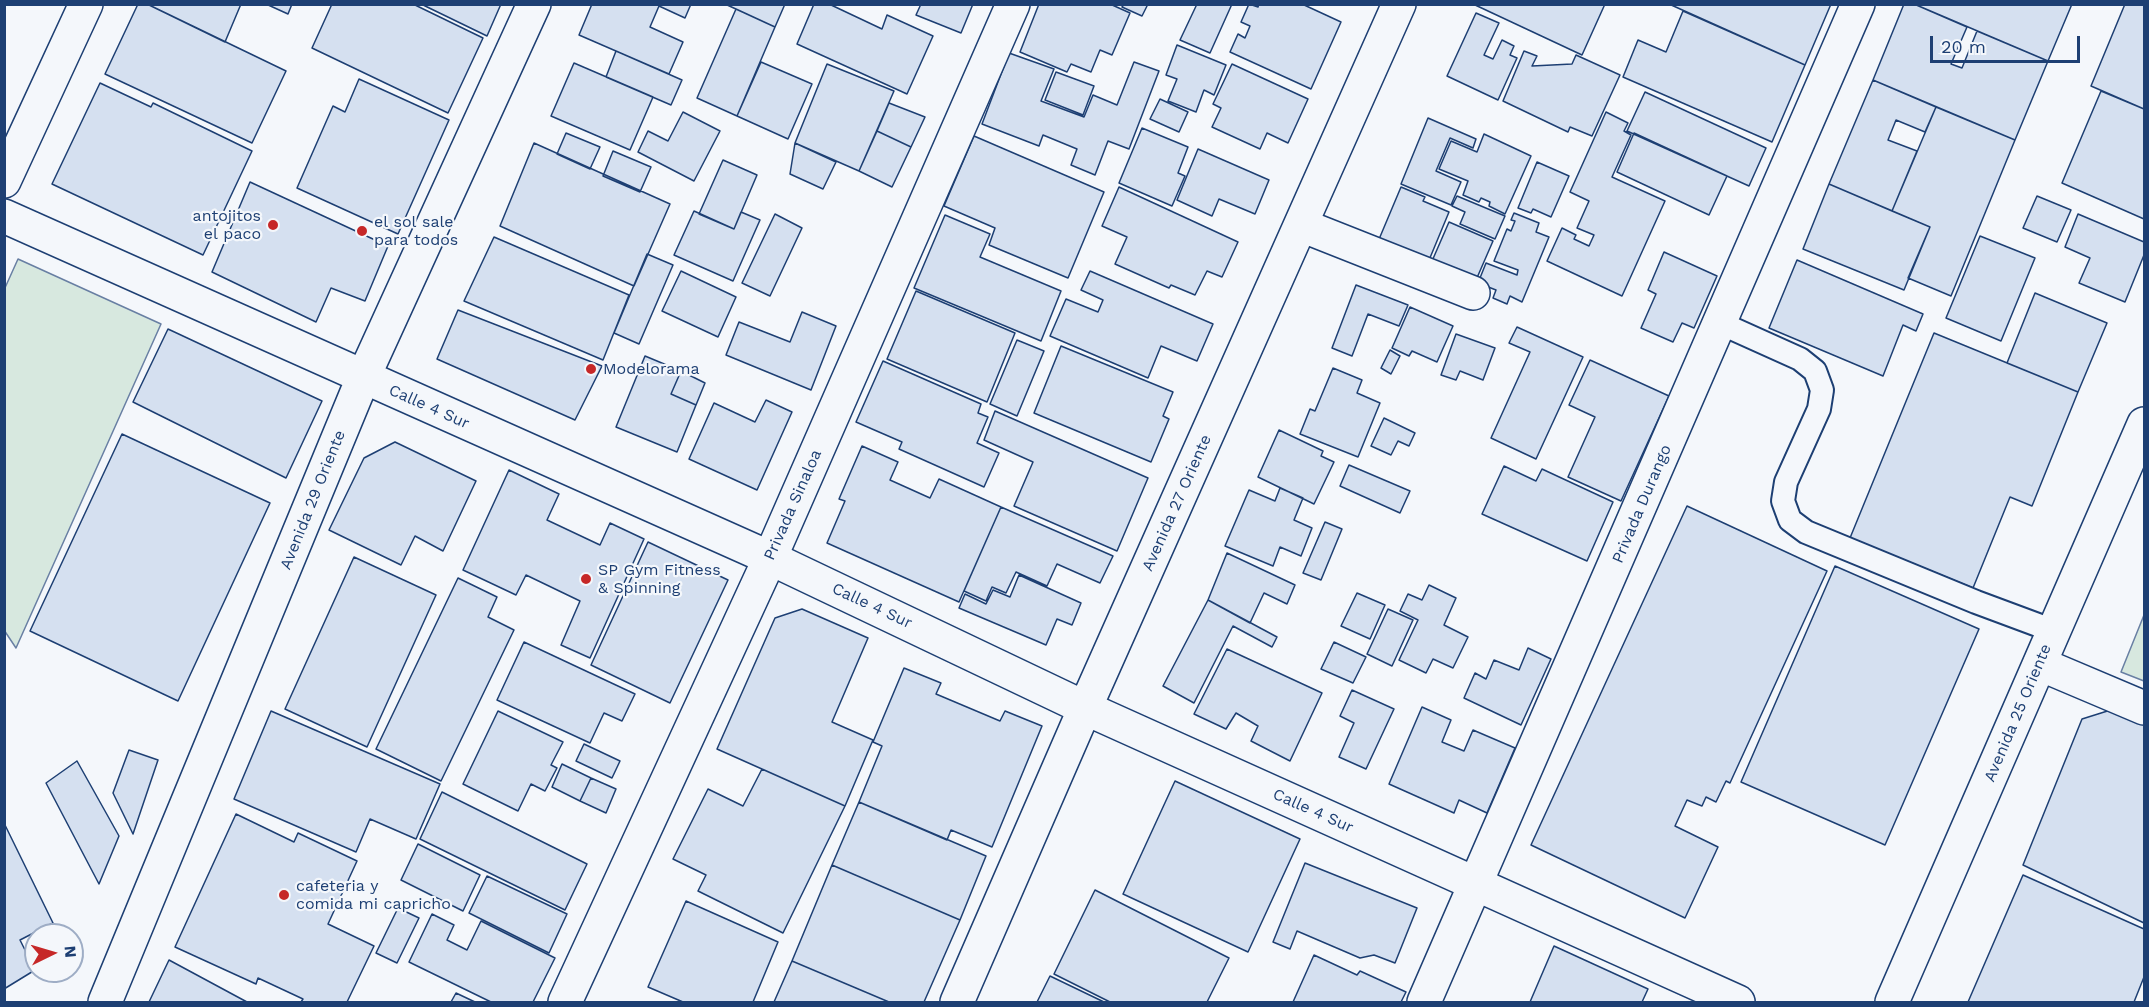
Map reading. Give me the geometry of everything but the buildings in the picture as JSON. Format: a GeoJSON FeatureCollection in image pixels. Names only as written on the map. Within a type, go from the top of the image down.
{"type":"FeatureCollection","features":[{"type":"Feature","properties":{"kind":"street"},"geometry":{"type":"LineString","coordinates":[[4,181],[86,4]]}},
{"type":"Feature","properties":{"kind":"street","name":"Avenida 29 Oriente"},"geometry":{"type":"LineString","coordinates":[[105,1002],[363,378],[534,4]]}},
{"type":"Feature","properties":{"kind":"street","name":"Privada Sinaloa"},"geometry":{"type":"LineString","coordinates":[[565,1002],[770,558],[1013,4]]}},
{"type":"Feature","properties":{"kind":"street","name":"Avenida 27 Oriente"},"geometry":{"type":"LineString","coordinates":[[957,1002],[1085,708],[1399,4]]}},
{"type":"Feature","properties":{"kind":"street","name":"Privada Durango"},"geometry":{"type":"LineString","coordinates":[[1424,1002],[1477,885],[1858,4]]}},
{"type":"Feature","properties":{"kind":"street","name":"Calle 4 Sur"},"geometry":{"type":"LineString","coordinates":[[4,216],[770,558],[1085,708],[1738,1002]]}},
{"type":"Feature","properties":{"kind":"street"},"geometry":{"type":"LineString","coordinates":[[1300,225],[1473,292]]}},
{"type":"Feature","properties":{"kind":"street","name":"Avenida 25 Oriente"},"geometry":{"type":"LineString","coordinates":[[1892,1002],[2145,424]]}},
{"type":"Feature","properties":{"kind":"street"},"geometry":{"type":"LineString","coordinates":[[2040,664],[2145,708]]}},
{"type":"Feature","properties":{"kind":"lane"},"geometry":{"type":"LineString","coordinates":[[1720,323],[1800,359],[1815,371],[1822,390],[1819,409],[1786,482],[1783,501],[1790,520],[1806,532],[1976,602],[2054,631]]}},
{"type":"Feature","properties":{"kind":"shaded area"},"geometry":{"type":"Polygon","coordinates":[[[18,259],[161,324],[16,648],[4,630],[4,290],[18,259]]]}},
{"type":"Feature","properties":{"kind":"shaded area"},"geometry":{"type":"Polygon","coordinates":[[[2144,615],[2144,681],[2121,672],[2144,615]]]}},
{"type":"Feature","properties":{"kind":"place","name":"antojitos el paco"},"geometry":{"type":"Point","coordinates":[273,225]}},
{"type":"Feature","properties":{"kind":"place","name":"el sol sale para todos"},"geometry":{"type":"Point","coordinates":[362,231]}},
{"type":"Feature","properties":{"kind":"place","name":"Modelorama"},"geometry":{"type":"Point","coordinates":[591,369]}},
{"type":"Feature","properties":{"kind":"place","name":"SP Gym Fitness & Spinning"},"geometry":{"type":"Point","coordinates":[586,579]}},
{"type":"Feature","properties":{"kind":"place","name":"cafeteria y comida mi capricho"},"geometry":{"type":"Point","coordinates":[284,895]}}]}
